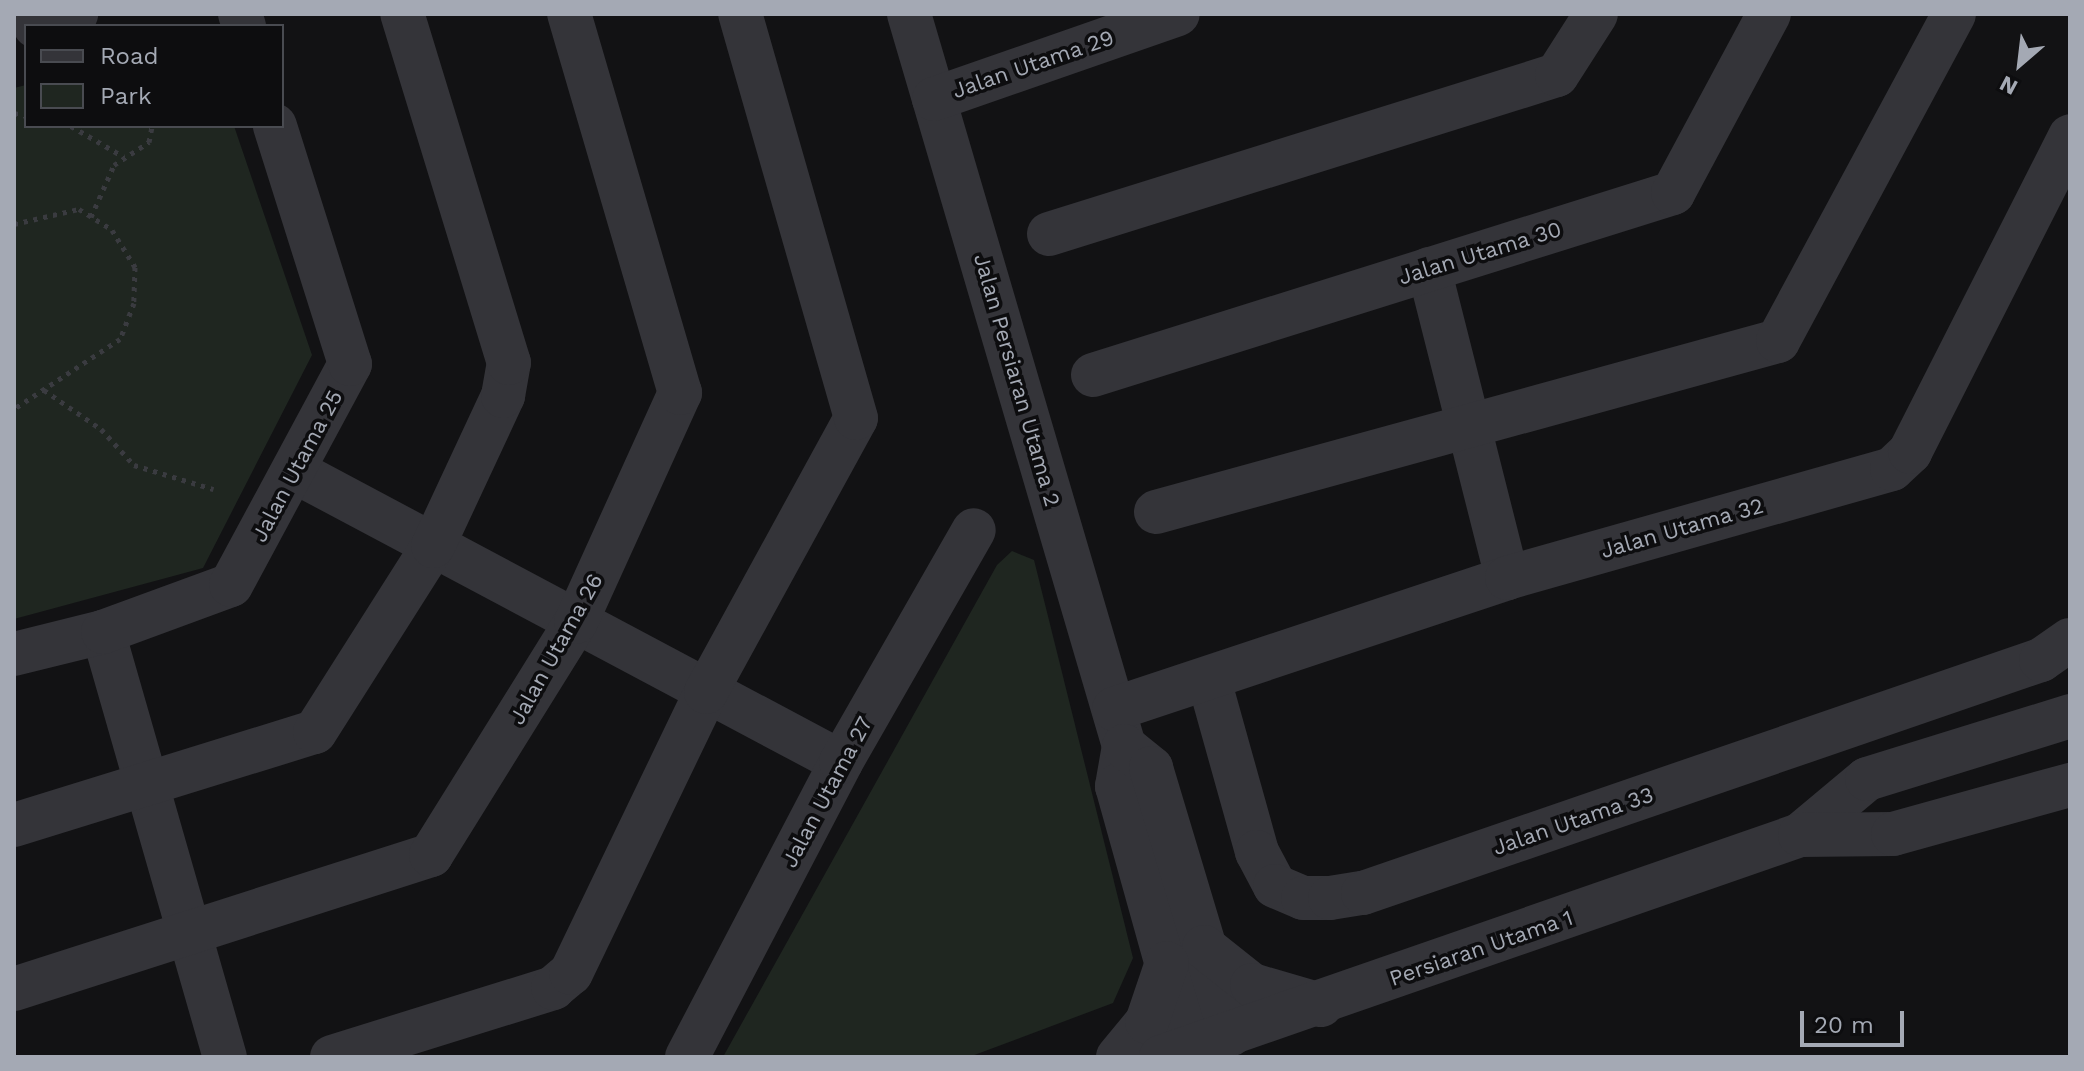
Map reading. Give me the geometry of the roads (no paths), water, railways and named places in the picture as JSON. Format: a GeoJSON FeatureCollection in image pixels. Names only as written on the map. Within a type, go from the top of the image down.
{"type":"FeatureCollection","features":[{"type":"Feature","properties":{"kind":"street"},"geometry":{"type":"LineString","coordinates":[[42,24],[76,14]]}},
{"type":"Feature","properties":{"kind":"street"},"geometry":{"type":"LineString","coordinates":[[14,825],[147,788],[315,732],[433,546],[503,396],[509,363],[402,14]]}},
{"type":"Feature","properties":{"kind":"street","name":"Jalan Utama 26"},"geometry":{"type":"LineString","coordinates":[[14,989],[190,937],[431,855],[576,622],[680,393],[569,14]]}},
{"type":"Feature","properties":{"kind":"street"},"geometry":{"type":"LineString","coordinates":[[332,1057],[553,988],[571,973],[706,692],[856,418],[740,14]]}},
{"type":"Feature","properties":{"kind":"street","name":"Jalan Persiaran Utama 2"},"geometry":{"type":"LineString","coordinates":[[909,14],[1119,728]]}},
{"type":"Feature","properties":{"kind":"street","name":"Jalan Utama 29"},"geometry":{"type":"LineString","coordinates":[[934,99],[1178,14]]}},
{"type":"Feature","properties":{"kind":"street"},"geometry":{"type":"LineString","coordinates":[[1049,234],[1557,75],[1596,14]]}},
{"type":"Feature","properties":{"kind":"street","name":"Jalan Utama 30"},"geometry":{"type":"LineString","coordinates":[[1093,375],[1673,193],[1769,14]]}},
{"type":"Feature","properties":{"kind":"street"},"geometry":{"type":"LineString","coordinates":[[1156,512],[1778,341],[1954,14]]}},
{"type":"Feature","properties":{"kind":"street","name":"Jalan Utama 25"},"geometry":{"type":"LineString","coordinates":[[14,654],[103,632],[231,585],[296,472],[350,364],[276,128]]}},
{"type":"Feature","properties":{"kind":"street","name":"Jalan Utama 32"},"geometry":{"type":"LineString","coordinates":[[1119,728],[1209,680],[1507,578],[1892,469],[1910,452],[2070,136]]}},
{"type":"Feature","properties":{"kind":"street"},"geometry":{"type":"LineString","coordinates":[[1429,269],[1507,578]]}},
{"type":"Feature","properties":{"kind":"street"},"geometry":{"type":"LineString","coordinates":[[296,472],[841,762]]}},
{"type":"Feature","properties":{"kind":"street","name":"Jalan Utama 27"},"geometry":{"type":"LineString","coordinates":[[687,1057],[841,762],[974,530]]}},
{"type":"Feature","properties":{"kind":"street"},"geometry":{"type":"LineString","coordinates":[[103,632],[225,1057]]}},
{"type":"Feature","properties":{"kind":"street","name":"Jalan Utama 33"},"geometry":{"type":"LineString","coordinates":[[1209,680],[1257,852],[1275,886],[1303,898],[1330,898],[1378,888],[2041,660],[2070,640]]}},
{"type":"Feature","properties":{"kind":"street","name":"Persiaran Utama 1"},"geometry":{"type":"LineString","coordinates":[[1800,835],[1867,779],[2070,716]]}},
{"type":"Feature","properties":{"kind":"street"},"geometry":{"type":"LineString","coordinates":[[1119,728],[1151,768],[1186,955],[1175,1052]]}},
{"type":"Feature","properties":{"kind":"street","name":"Persiaran Utama 1"},"geometry":{"type":"LineString","coordinates":[[1175,1052],[1321,1005],[1800,835],[1893,834],[2070,785]]}},
{"type":"Feature","properties":{"kind":"street"},"geometry":{"type":"LineString","coordinates":[[1186,955],[1230,974],[1321,1005]]}},
{"type":"Feature","properties":{"kind":"street"},"geometry":{"type":"LineString","coordinates":[[1186,955],[1231,1034]]}},
{"type":"Feature","properties":{"kind":"street"},"geometry":{"type":"LineString","coordinates":[[1118,1057],[1147,1022],[1186,955]]}}]}
